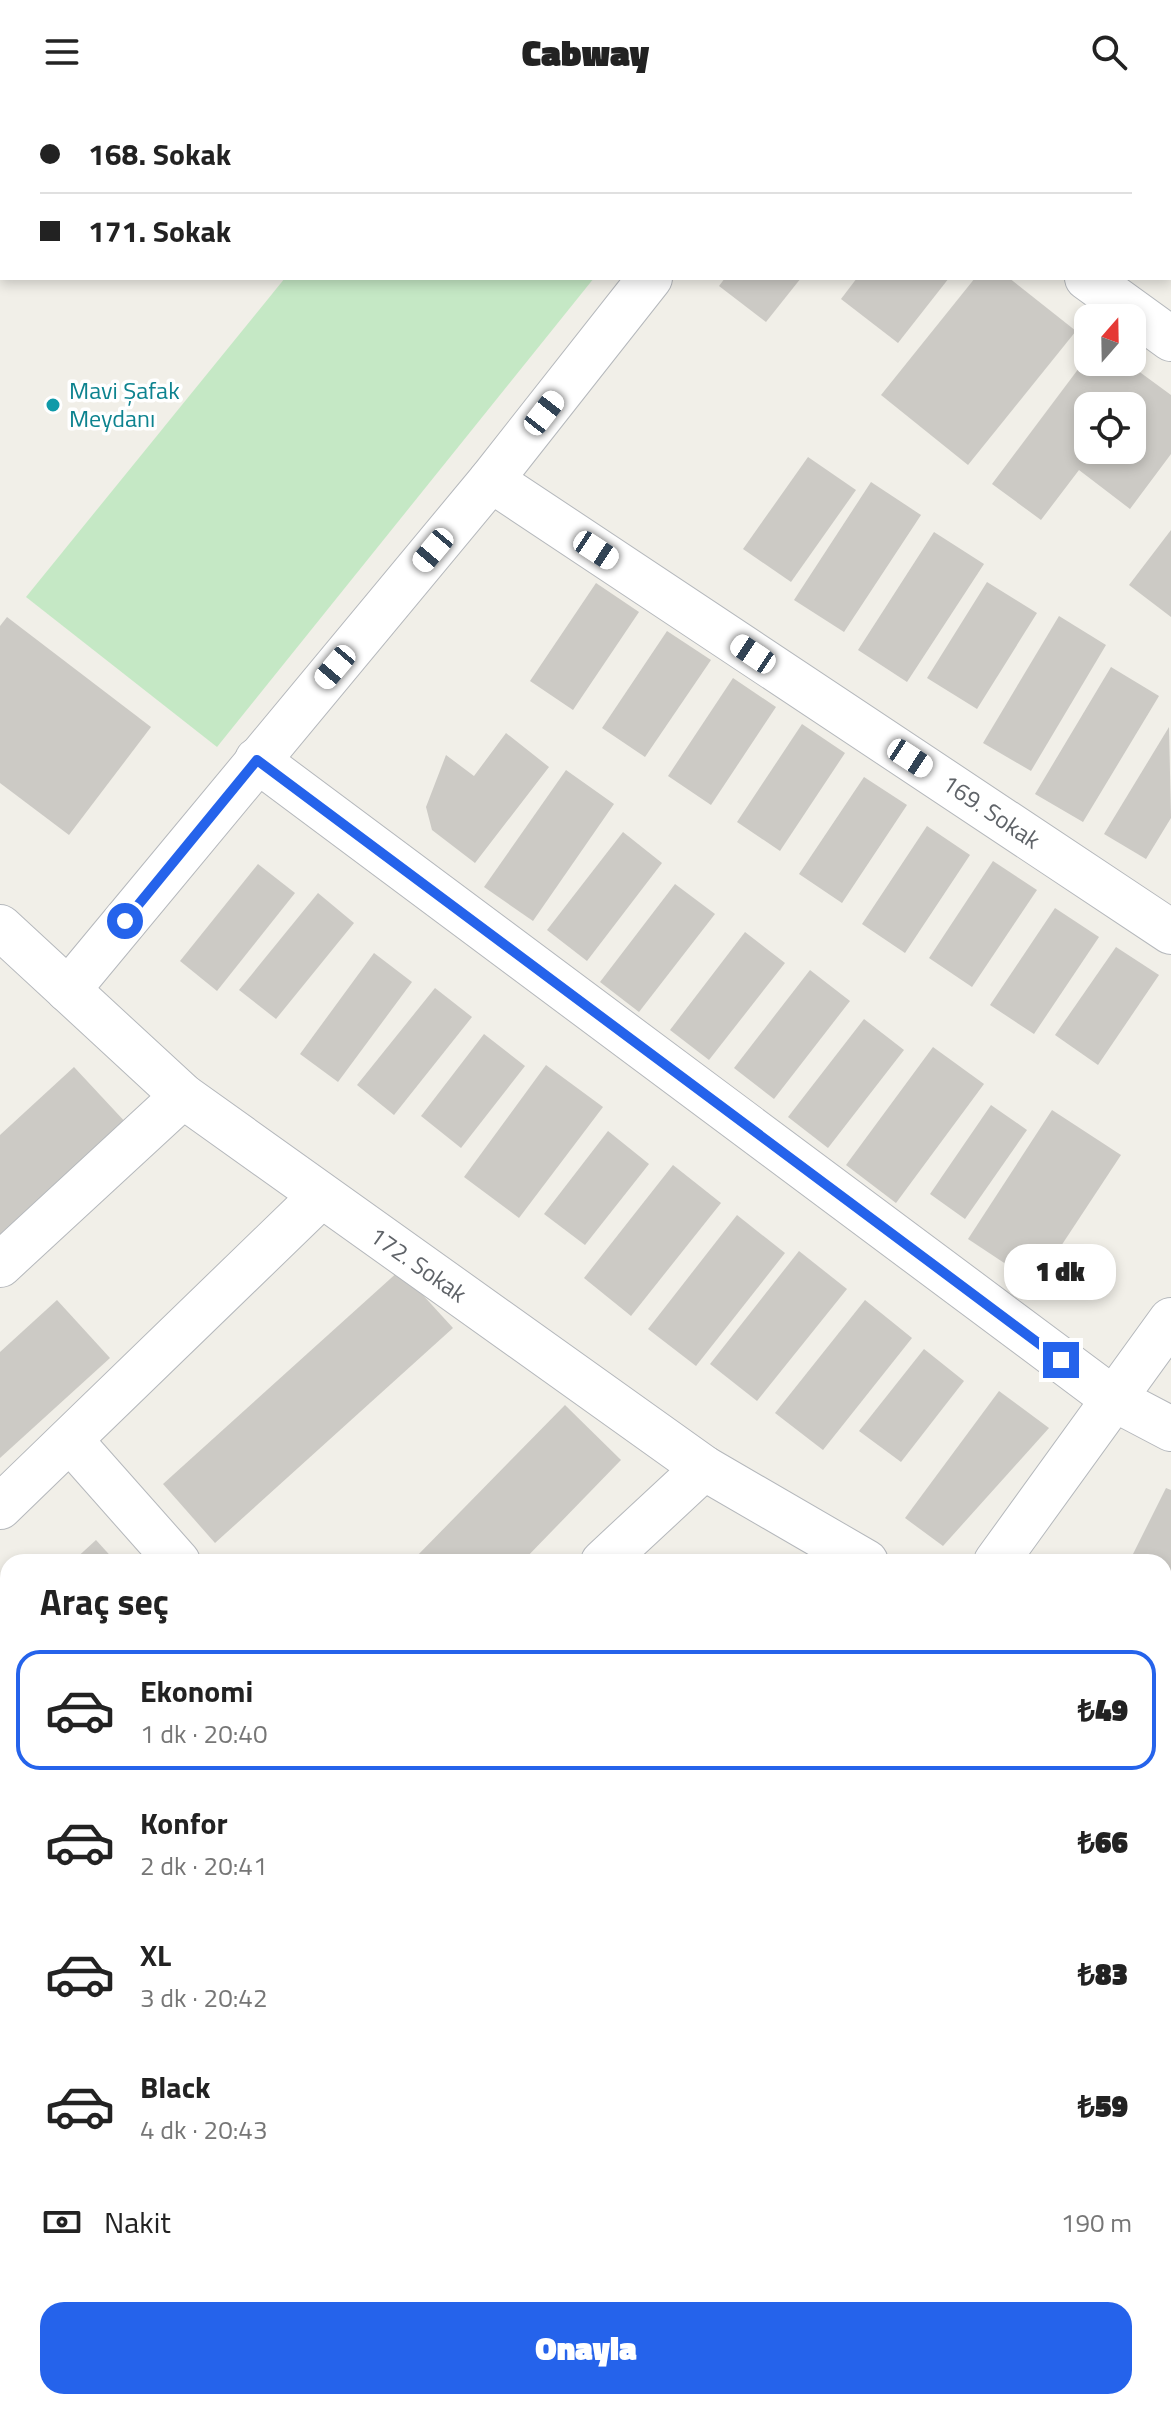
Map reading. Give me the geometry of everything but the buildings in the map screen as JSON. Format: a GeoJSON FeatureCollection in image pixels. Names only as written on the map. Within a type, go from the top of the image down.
{"type":"FeatureCollection","features":[{"type":"Feature","properties":{"kind":"street"},"geometry":{"type":"LineString","coordinates":[[68,990],[491,480],[648,280]]}},
{"type":"Feature","properties":{"kind":"street"},"geometry":{"type":"LineString","coordinates":[[1090,280],[1171,339]]}},
{"type":"Feature","properties":{"kind":"street","name":"169. Sokak"},"geometry":{"type":"LineString","coordinates":[[491,480],[1171,932]]}},
{"type":"Feature","properties":{"kind":"street"},"geometry":{"type":"LineString","coordinates":[[257,760],[1112,1398],[1171,1429]]}},
{"type":"Feature","properties":{"kind":"street","name":"172. Sokak"},"geometry":{"type":"LineString","coordinates":[[0,927],[183,1096],[704,1468],[852,1554]]}},
{"type":"Feature","properties":{"kind":"street"},"geometry":{"type":"LineString","coordinates":[[0,1265],[183,1096]]}},
{"type":"Feature","properties":{"kind":"street"},"geometry":{"type":"LineString","coordinates":[[0,1507],[321,1196]]}},
{"type":"Feature","properties":{"kind":"street"},"geometry":{"type":"LineString","coordinates":[[1002,1554],[1171,1320]]}},
{"type":"Feature","properties":{"kind":"street"},"geometry":{"type":"LineString","coordinates":[[70,1440],[171,1554]]}},
{"type":"Feature","properties":{"kind":"street"},"geometry":{"type":"LineString","coordinates":[[612,1554],[704,1468]]}},
{"type":"Feature","properties":{"kind":"green space"},"geometry":{"type":"Polygon","coordinates":[[[283,280],[592,280],[217,747],[26,597],[283,280]]]}},
{"type":"Feature","properties":{"kind":"place","name":"Mavi Şafak Meydanı"},"geometry":{"type":"Point","coordinates":[53,405]}},
{"type":"Feature","properties":{"kind":"route"},"geometry":{"type":"LineString","coordinates":[[125,921],[257,760],[1061,1360]]}}]}
